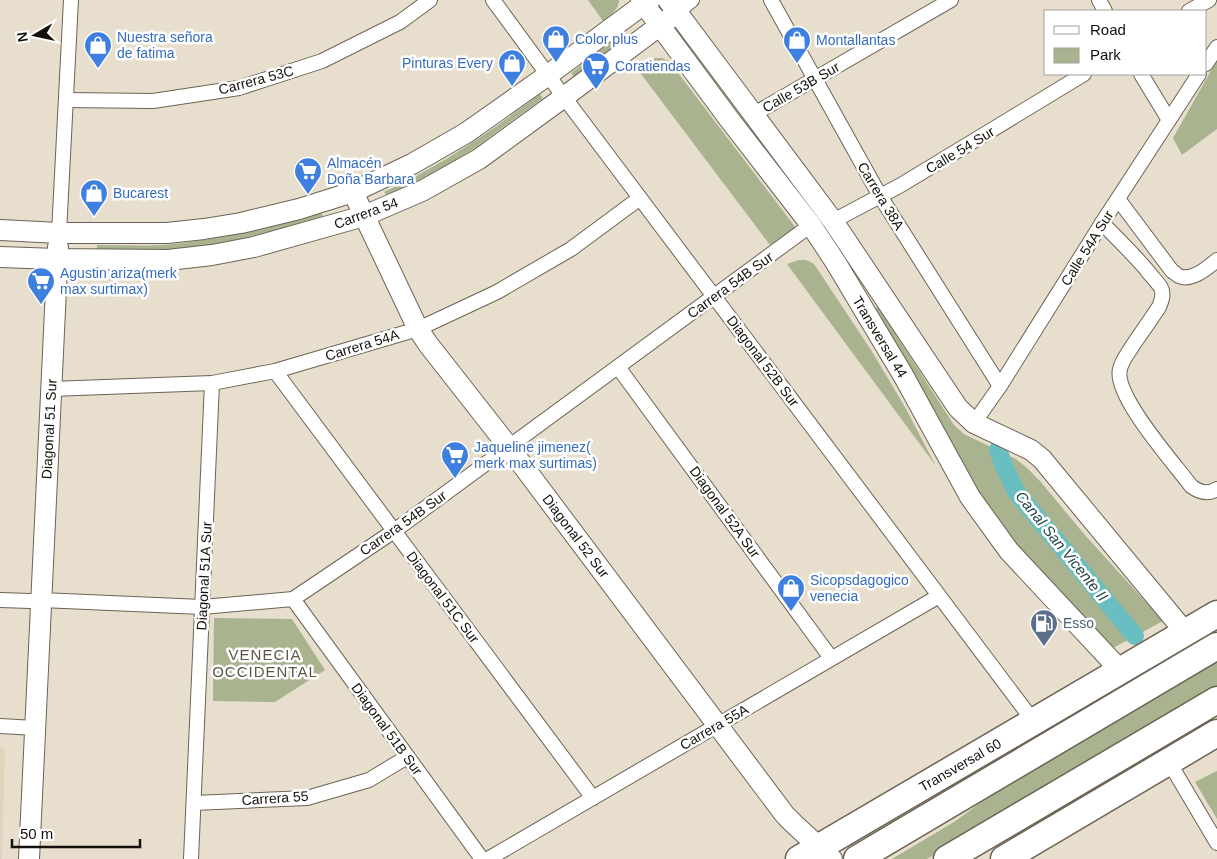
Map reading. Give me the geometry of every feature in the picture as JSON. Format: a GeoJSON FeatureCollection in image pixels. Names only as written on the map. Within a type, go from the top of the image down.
{"type":"FeatureCollection","features":[{"type":"Feature","properties":{"kind":"highway","name":"Transversal 60"},"geometry":{"type":"LineString","coordinates":[[817,855],[950,771],[1217,614]]}},
{"type":"Feature","properties":{"kind":"highway","name":"Transversal 60"},"geometry":{"type":"LineString","coordinates":[[857,859],[1217,646]]}},
{"type":"Feature","properties":{"kind":"highway"},"geometry":{"type":"LineString","coordinates":[[947,859],[1217,700]]}},
{"type":"Feature","properties":{"kind":"highway"},"geometry":{"type":"LineString","coordinates":[[1002,859],[1217,733]]}},
{"type":"Feature","properties":{"kind":"highway"},"geometry":{"type":"LineString","coordinates":[[950,771],[1029,757]]}},
{"type":"Feature","properties":{"kind":"highway"},"geometry":{"type":"LineString","coordinates":[[1002,859],[1065,789]]}},
{"type":"Feature","properties":{"kind":"street","name":"Diagonal 51 Sur"},"geometry":{"type":"LineString","coordinates":[[28,859],[71,0]]}},
{"type":"Feature","properties":{"kind":"street","name":"Carrera 53C"},"geometry":{"type":"LineString","coordinates":[[66,100],[153,101],[239,88],[322,61],[400,22],[430,0]]}},
{"type":"Feature","properties":{"kind":"street","name":"Diagonal 52B Sur"},"geometry":{"type":"LineString","coordinates":[[493,0],[1034,722]]}},
{"type":"Feature","properties":{"kind":"street","name":"Carrera 38A"},"geometry":{"type":"LineString","coordinates":[[771,0],[880,196],[1000,386]]}},
{"type":"Feature","properties":{"kind":"street","name":"Calle 53B Sur"},"geometry":{"type":"LineString","coordinates":[[754,114],[951,0]]}},
{"type":"Feature","properties":{"kind":"street"},"geometry":{"type":"LineString","coordinates":[[1191,10],[1209,0]]}},
{"type":"Feature","properties":{"kind":"street","name":"Carrera 54"},"geometry":{"type":"LineString","coordinates":[[0,230],[168,232],[204,229],[251,221],[353,192],[412,164],[466,133],[548,75],[645,1]]}},
{"type":"Feature","properties":{"kind":"street","name":"Transversal 44"},"geometry":{"type":"LineString","coordinates":[[645,1],[660,26],[811,225],[836,263],[903,375],[970,497],[1009,551],[1120,671]]}},
{"type":"Feature","properties":{"kind":"street","name":"Carrera 54"},"geometry":{"type":"LineString","coordinates":[[0,257],[57,260],[168,260],[212,255],[254,247],[364,216],[422,191],[479,159],[660,26],[675,3]]}},
{"type":"Feature","properties":{"kind":"street","name":"Transversal 44"},"geometry":{"type":"LineString","coordinates":[[675,3],[833,221],[958,408],[974,423],[1031,450],[1042,459],[1185,632]]}},
{"type":"Feature","properties":{"kind":"street"},"geometry":{"type":"LineString","coordinates":[[1207,62],[1217,47]]}},
{"type":"Feature","properties":{"kind":"street","name":"Calle 54 Sur"},"geometry":{"type":"LineString","coordinates":[[833,221],[901,185],[1082,75]]}},
{"type":"Feature","properties":{"kind":"street"},"geometry":{"type":"LineString","coordinates":[[1142,75],[1169,120]]}},
{"type":"Feature","properties":{"kind":"street","name":"Calle 54A Sur"},"geometry":{"type":"LineString","coordinates":[[974,423],[1000,386],[1102,223],[1198,75]]}},
{"type":"Feature","properties":{"kind":"street","name":"Diagonal 52 Sur"},"geometry":{"type":"LineString","coordinates":[[353,192],[418,329],[428,344],[508,446],[817,855]]}},
{"type":"Feature","properties":{"kind":"street","name":"Carrera 54A"},"geometry":{"type":"LineString","coordinates":[[51,389],[212,383],[275,371],[418,329],[497,292],[571,249],[640,198]]}},
{"type":"Feature","properties":{"kind":"street"},"geometry":{"type":"LineString","coordinates":[[1118,199],[1172,271],[1180,277],[1198,274],[1217,260]]}},
{"type":"Feature","properties":{"kind":"street"},"geometry":{"type":"LineString","coordinates":[[1102,223],[1149,273],[1160,287],[1162,294],[1159,306],[1120,368],[1119,377],[1123,389],[1140,420],[1191,486],[1198,491],[1207,493],[1217,489]]}},
{"type":"Feature","properties":{"kind":"street","name":"Carrera 54B Sur"},"geometry":{"type":"LineString","coordinates":[[0,600],[202,607],[293,599],[394,531],[811,225]]}},
{"type":"Feature","properties":{"kind":"street","name":"Diagonal 52A Sur"},"geometry":{"type":"LineString","coordinates":[[618,367],[831,658]]}},
{"type":"Feature","properties":{"kind":"street","name":"Diagonal 51C Sur"},"geometry":{"type":"LineString","coordinates":[[275,371],[593,798]]}},
{"type":"Feature","properties":{"kind":"street","name":"Diagonal 51A Sur"},"geometry":{"type":"LineString","coordinates":[[191,859],[212,383]]}},
{"type":"Feature","properties":{"kind":"street","name":"Carrera 55A"},"geometry":{"type":"LineString","coordinates":[[488,859],[939,596]]}},
{"type":"Feature","properties":{"kind":"street","name":"Diagonal 51B Sur"},"geometry":{"type":"LineString","coordinates":[[293,599],[482,859]]}},
{"type":"Feature","properties":{"kind":"street"},"geometry":{"type":"LineString","coordinates":[[0,726],[35,728]]}},
{"type":"Feature","properties":{"kind":"street","name":"Carrera 55"},"geometry":{"type":"LineString","coordinates":[[194,803],[307,798],[369,780],[407,757]]}},
{"type":"Feature","properties":{"kind":"street"},"geometry":{"type":"LineString","coordinates":[[1169,762],[1217,842]]}},
{"type":"Feature","properties":{"kind":"shaded area"},"geometry":{"type":"Polygon","coordinates":[[[0,747],[5,748],[2,859],[0,859],[0,747]]]}},
{"type":"Feature","properties":{"kind":"green space"},"geometry":{"type":"Polygon","coordinates":[[[588,0],[619,0],[619,4],[603,21],[588,0]]]}},
{"type":"Feature","properties":{"kind":"green space"},"geometry":{"type":"Polygon","coordinates":[[[623,32],[627,37],[574,77],[571,73],[623,32]]]}},
{"type":"Feature","properties":{"kind":"green space"},"geometry":{"type":"Polygon","coordinates":[[[655,58],[669,61],[796,228],[770,245],[638,70],[655,58]]]}},
{"type":"Feature","properties":{"kind":"green space"},"geometry":{"type":"Polygon","coordinates":[[[1217,60],[1217,129],[1182,155],[1173,138],[1217,60]]]}},
{"type":"Feature","properties":{"kind":"green space"},"geometry":{"type":"Polygon","coordinates":[[[540,94],[543,98],[469,152],[429,176],[387,196],[384,192],[455,154],[540,94]]]}},
{"type":"Feature","properties":{"kind":"green space"},"geometry":{"type":"Polygon","coordinates":[[[322,213],[323,218],[217,244],[170,250],[97,251],[97,245],[161,245],[218,237],[322,213]]]}},
{"type":"Feature","properties":{"kind":"green space"},"geometry":{"type":"Polygon","coordinates":[[[806,260],[814,264],[871,350],[905,407],[936,466],[787,264],[806,260]]]}},
{"type":"Feature","properties":{"kind":"green space"},"geometry":{"type":"Polygon","coordinates":[[[878,307],[954,425],[964,434],[1016,459],[1027,468],[1163,621],[1113,648],[1014,542],[985,502],[874,309],[878,307]]]}},
{"type":"Feature","properties":{"kind":"green space"},"geometry":{"type":"Polygon","coordinates":[[[214,618],[292,619],[325,670],[275,702],[213,701],[214,618]]]}},
{"type":"Feature","properties":{"kind":"green space"},"geometry":{"type":"Polygon","coordinates":[[[1217,658],[1217,688],[927,859],[892,859],[957,820],[1008,782],[1217,658]]]}},
{"type":"Feature","properties":{"kind":"green space"},"geometry":{"type":"Polygon","coordinates":[[[1217,771],[1217,819],[1195,782],[1217,771]]]}},
{"type":"Feature","properties":{"kind":"waterway","name":"Canal San Vicente II"},"geometry":{"type":"LineString","coordinates":[[998,450],[1017,493],[1135,636]]}},
{"type":"Feature","properties":{"kind":"place","name":"Color plus"},"geometry":{"type":"Point","coordinates":[556,63]}},
{"type":"Feature","properties":{"kind":"place","name":"Montallantas"},"geometry":{"type":"Point","coordinates":[797,64]}},
{"type":"Feature","properties":{"kind":"place","name":"Nuestra señora de fatima"},"geometry":{"type":"Point","coordinates":[98,69]}},
{"type":"Feature","properties":{"kind":"place","name":"Pinturas Every"},"geometry":{"type":"Point","coordinates":[512,87]}},
{"type":"Feature","properties":{"kind":"place","name":"Coratiendas"},"geometry":{"type":"Point","coordinates":[596,90]}},
{"type":"Feature","properties":{"kind":"place","name":"Almacén Doña Barbara"},"geometry":{"type":"Point","coordinates":[308,195]}},
{"type":"Feature","properties":{"kind":"place","name":"Bucarest"},"geometry":{"type":"Point","coordinates":[94,217]}},
{"type":"Feature","properties":{"kind":"place","name":"Agustin ariza(merk max surtimax)"},"geometry":{"type":"Point","coordinates":[41,305]}},
{"type":"Feature","properties":{"kind":"place","name":"Jaqueline jimenez( merk max surtimas)"},"geometry":{"type":"Point","coordinates":[455,479]}},
{"type":"Feature","properties":{"kind":"place","name":"Sicopsdagogico venecia"},"geometry":{"type":"Point","coordinates":[791,612]}},
{"type":"Feature","properties":{"kind":"place","name":"Esso"},"geometry":{"type":"Point","coordinates":[1044,647]}},
{"type":"Feature","properties":{"kind":"district","name":"VENECIA OCCIDENTAL"},"geometry":{"type":"Point","coordinates":[265,662]}}]}
